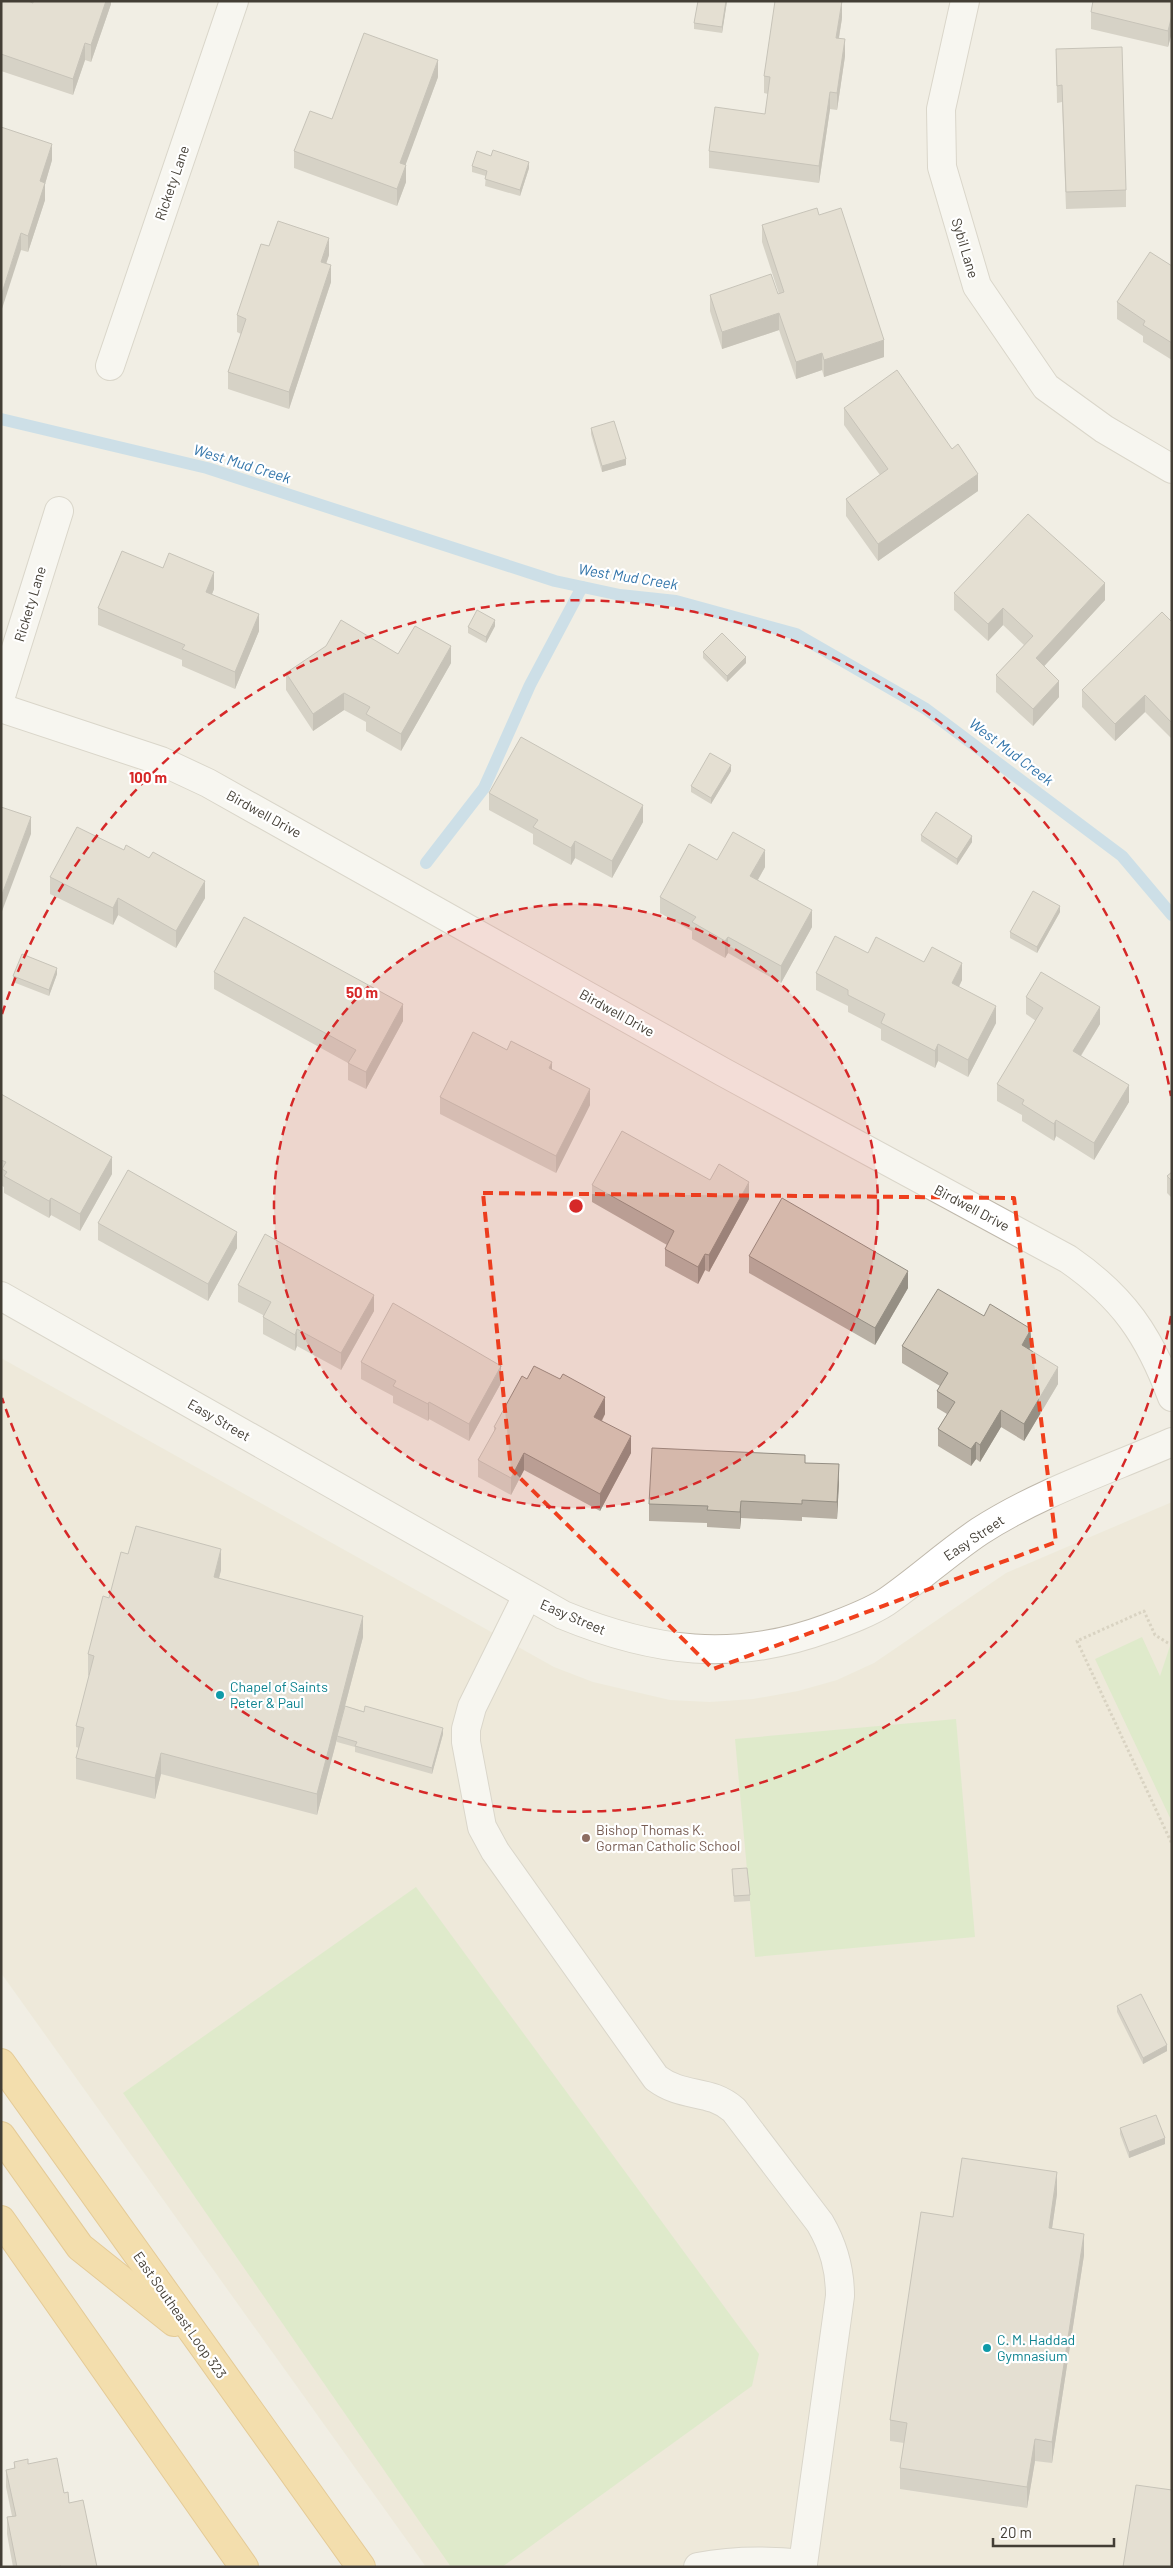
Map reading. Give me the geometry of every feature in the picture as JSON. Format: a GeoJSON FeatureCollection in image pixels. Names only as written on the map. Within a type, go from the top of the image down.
{"type":"FeatureCollection","features":[{"type":"Feature","properties":{"kind":"highway","name":"East Southeast Loop 323"},"geometry":{"type":"LineString","coordinates":[[1,2063],[361,2567]]}},
{"type":"Feature","properties":{"kind":"highway"},"geometry":{"type":"LineString","coordinates":[[1,2136],[80,2247],[198,2341]]}},
{"type":"Feature","properties":{"kind":"highway"},"geometry":{"type":"LineString","coordinates":[[1,2220],[244,2567]]}},
{"type":"Feature","properties":{"kind":"street","name":"Rickety Lane"},"geometry":{"type":"LineString","coordinates":[[110,366],[234,1]]}},
{"type":"Feature","properties":{"kind":"street","name":"Sybil Lane"},"geometry":{"type":"LineString","coordinates":[[965,1],[941,109],[942,168],[977,286],[1046,388],[1104,429],[1172,469]]}},
{"type":"Feature","properties":{"kind":"street","name":"Rickety Lane"},"geometry":{"type":"LineString","coordinates":[[1,696],[59,511]]}},
{"type":"Feature","properties":{"kind":"street","name":"Birdwell Drive"},"geometry":{"type":"LineString","coordinates":[[1,708],[161,761],[208,783],[714,1068],[1068,1259],[1105,1287],[1137,1325],[1160,1363],[1172,1396]]}},
{"type":"Feature","properties":{"kind":"street","name":"Easy Street"},"geometry":{"type":"LineString","coordinates":[[1,1296],[527,1596],[563,1615],[594,1628],[654,1645],[710,1649],[747,1648],[810,1635],[865,1613],[885,1602],[980,1532],[1008,1514],[1172,1442]]}},
{"type":"Feature","properties":{"kind":"street"},"geometry":{"type":"LineString","coordinates":[[527,1596],[467,1718],[466,1742],[482,1827],[495,1851],[656,2078],[676,2090],[722,2100],[734,2110],[820,2223],[830,2240],[837,2259],[840,2296],[803,2566],[771,2560],[742,2560],[698,2567]]}},
{"type":"Feature","properties":{"kind":"path"},"geometry":{"type":"LineString","coordinates":[[1168,1643],[1155,1635],[1144,1610],[1077,1641],[1172,1844]]}},
{"type":"Feature","properties":{"kind":"highlighted area"},"geometry":{"type":"Polygon","coordinates":[[[483,1193],[1014,1198],[1056,1542],[713,1669],[511,1469],[483,1193]]]}},
{"type":"Feature","properties":{"kind":"shaded area","name":"Bishop Thomas K. Gorman Catholic School"},"geometry":{"type":"Polygon","coordinates":[[[1,1358],[554,1667],[593,1682],[670,1700],[710,1702],[753,1699],[798,1691],[837,1680],[874,1663],[1006,1573],[1172,1502],[1172,2567],[426,2567],[1,1973],[1,1358]]]}},
{"type":"Feature","properties":{"kind":"green space"},"geometry":{"type":"Polygon","coordinates":[[[1142,1637],[1160,1676],[1172,1640],[1172,1822],[1095,1659],[1142,1637]]]}},
{"type":"Feature","properties":{"kind":"green space"},"geometry":{"type":"Polygon","coordinates":[[[956,1719],[975,1937],[755,1957],[735,1739],[956,1719]]]}},
{"type":"Feature","properties":{"kind":"green space"},"geometry":{"type":"Polygon","coordinates":[[[416,1887],[759,2354],[752,2386],[502,2567],[451,2567],[123,2093],[416,1887]]]}},
{"type":"Feature","properties":{"kind":"building"},"geometry":{"type":"Polygon","coordinates":[[[1,1],[28,1],[33,3],[33,1],[106,1],[91,45],[85,43],[73,79],[1,54],[1,1]]]}},
{"type":"Feature","properties":{"kind":"building"},"geometry":{"type":"Polygon","coordinates":[[[698,1],[726,1],[722,27],[694,23],[698,1]]]}},
{"type":"Feature","properties":{"kind":"building"},"geometry":{"type":"Polygon","coordinates":[[[775,1],[842,1],[836,38],[845,39],[837,93],[830,92],[819,166],[709,151],[715,107],[765,114],[770,77],[764,76],[775,1]]]}},
{"type":"Feature","properties":{"kind":"building"},"geometry":{"type":"Polygon","coordinates":[[[1093,1],[1172,1],[1172,15],[1168,31],[1091,12],[1093,1]]]}},
{"type":"Feature","properties":{"kind":"building"},"geometry":{"type":"Polygon","coordinates":[[[364,33],[438,60],[400,163],[406,165],[397,189],[294,151],[310,111],[332,119],[364,33]]]}},
{"type":"Feature","properties":{"kind":"building"},"geometry":{"type":"Polygon","coordinates":[[[1122,47],[1126,190],[1066,192],[1062,85],[1057,86],[1056,49],[1122,47]]]}},
{"type":"Feature","properties":{"kind":"building"},"geometry":{"type":"Polygon","coordinates":[[[1,127],[52,144],[40,181],[45,183],[28,236],[21,233],[1,296],[1,127]]]}},
{"type":"Feature","properties":{"kind":"building"},"geometry":{"type":"Polygon","coordinates":[[[493,150],[529,162],[520,190],[485,179],[487,171],[472,166],[477,151],[491,156],[493,150]]]}},
{"type":"Feature","properties":{"kind":"building"},"geometry":{"type":"Polygon","coordinates":[[[817,208],[819,215],[841,208],[884,340],[824,360],[822,353],[796,362],[779,313],[722,332],[710,295],[771,274],[778,294],[784,292],[762,225],[817,208]]]}},
{"type":"Feature","properties":{"kind":"building"},"geometry":{"type":"Polygon","coordinates":[[[278,221],[329,238],[321,262],[331,265],[289,392],[228,372],[246,319],[237,315],[261,244],[269,246],[278,221]]]}},
{"type":"Feature","properties":{"kind":"building"},"geometry":{"type":"Polygon","coordinates":[[[1150,252],[1172,266],[1172,343],[1143,325],[1145,321],[1117,302],[1150,252]]]}},
{"type":"Feature","properties":{"kind":"building"},"geometry":{"type":"Polygon","coordinates":[[[897,370],[952,449],[958,444],[978,474],[878,544],[846,499],[888,469],[844,408],[897,370]]]}},
{"type":"Feature","properties":{"kind":"building"},"geometry":{"type":"Polygon","coordinates":[[[614,421],[626,459],[602,466],[591,428],[614,421]]]}},
{"type":"Feature","properties":{"kind":"building"},"geometry":{"type":"Polygon","coordinates":[[[1028,514],[1105,583],[1036,658],[1059,681],[1033,709],[996,675],[1033,636],[1003,608],[988,624],[954,593],[1028,514]]]}},
{"type":"Feature","properties":{"kind":"building"},"geometry":{"type":"Polygon","coordinates":[[[122,551],[163,568],[169,553],[214,572],[206,592],[259,614],[235,672],[182,649],[185,645],[98,608],[122,551]]]}},
{"type":"Feature","properties":{"kind":"building"},"geometry":{"type":"Polygon","coordinates":[[[477,610],[495,620],[486,637],[468,627],[477,610]]]}},
{"type":"Feature","properties":{"kind":"building"},"geometry":{"type":"Polygon","coordinates":[[[1162,612],[1172,622],[1172,723],[1145,695],[1115,724],[1082,690],[1162,612]]]}},
{"type":"Feature","properties":{"kind":"building"},"geometry":{"type":"Polygon","coordinates":[[[341,620],[398,654],[415,626],[451,646],[401,734],[366,714],[370,707],[344,693],[313,714],[286,673],[326,646],[341,620]]]}},
{"type":"Feature","properties":{"kind":"building"},"geometry":{"type":"Polygon","coordinates":[[[722,633],[746,657],[727,676],[703,652],[722,633]]]}},
{"type":"Feature","properties":{"kind":"building"},"geometry":{"type":"Polygon","coordinates":[[[521,737],[643,805],[612,861],[575,841],[571,848],[533,827],[538,820],[489,793],[521,737]]]}},
{"type":"Feature","properties":{"kind":"building"},"geometry":{"type":"Polygon","coordinates":[[[710,753],[731,765],[711,798],[691,786],[710,753]]]}},
{"type":"Feature","properties":{"kind":"building"},"geometry":{"type":"Polygon","coordinates":[[[1,807],[31,817],[1,897],[1,807]]]}},
{"type":"Feature","properties":{"kind":"building"},"geometry":{"type":"Polygon","coordinates":[[[936,812],[972,836],[957,859],[921,835],[936,812]]]}},
{"type":"Feature","properties":{"kind":"building"},"geometry":{"type":"Polygon","coordinates":[[[77,827],[124,850],[126,845],[149,858],[153,852],[205,881],[176,931],[118,898],[113,908],[50,877],[77,827]]]}},
{"type":"Feature","properties":{"kind":"building"},"geometry":{"type":"Polygon","coordinates":[[[733,832],[765,850],[750,876],[812,910],[781,966],[728,937],[725,941],[692,922],[696,917],[660,897],[689,844],[717,860],[733,832]]]}},
{"type":"Feature","properties":{"kind":"building"},"geometry":{"type":"Polygon","coordinates":[[[1033,891],[1060,906],[1037,947],[1010,932],[1033,891]]]}},
{"type":"Feature","properties":{"kind":"building"},"geometry":{"type":"Polygon","coordinates":[[[244,917],[403,1004],[366,1072],[348,1063],[356,1050],[214,972],[244,917]]]}},
{"type":"Feature","properties":{"kind":"building"},"geometry":{"type":"Polygon","coordinates":[[[835,936],[868,953],[876,937],[924,962],[932,947],[962,963],[952,983],[996,1006],[968,1060],[938,1044],[935,1051],[881,1023],[885,1014],[848,995],[848,990],[816,973],[835,936]]]}},
{"type":"Feature","properties":{"kind":"building"},"geometry":{"type":"Polygon","coordinates":[[[22,954],[57,968],[49,990],[13,976],[22,954]]]}},
{"type":"Feature","properties":{"kind":"building"},"geometry":{"type":"Polygon","coordinates":[[[1041,972],[1100,1007],[1073,1051],[1129,1085],[1094,1143],[1056,1120],[1054,1124],[1022,1104],[1024,1100],[997,1084],[1043,1008],[1026,997],[1041,972]]]}},
{"type":"Feature","properties":{"kind":"building"},"geometry":{"type":"Polygon","coordinates":[[[473,1032],[507,1050],[511,1041],[552,1062],[549,1068],[590,1089],[556,1156],[440,1097],[473,1032]]]}},
{"type":"Feature","properties":{"kind":"building"},"geometry":{"type":"Polygon","coordinates":[[[1,1094],[112,1157],[80,1214],[51,1198],[49,1201],[4,1176],[7,1172],[2,1169],[6,1162],[1,1160],[1,1094]]]}},
{"type":"Feature","properties":{"kind":"building"},"geometry":{"type":"Polygon","coordinates":[[[622,1131],[710,1180],[719,1164],[749,1182],[709,1255],[705,1254],[698,1267],[665,1249],[674,1231],[592,1185],[622,1131]]]}},
{"type":"Feature","properties":{"kind":"building"},"geometry":{"type":"Polygon","coordinates":[[[128,1170],[237,1232],[208,1284],[98,1223],[128,1170]]]}},
{"type":"Feature","properties":{"kind":"building"},"geometry":{"type":"Polygon","coordinates":[[[1172,1172],[1172,1181],[1167,1176],[1172,1172]]]}},
{"type":"Feature","properties":{"kind":"building"},"geometry":{"type":"Polygon","coordinates":[[[782,1198],[908,1271],[875,1328],[749,1256],[782,1198]]]}},
{"type":"Feature","properties":{"kind":"building"},"geometry":{"type":"Polygon","coordinates":[[[265,1234],[374,1295],[341,1353],[297,1329],[295,1335],[263,1317],[271,1302],[238,1285],[265,1234]]]}},
{"type":"Feature","properties":{"kind":"building"},"geometry":{"type":"Polygon","coordinates":[[[938,1289],[984,1316],[990,1304],[1031,1329],[1022,1345],[1058,1367],[1024,1424],[1001,1410],[980,1445],[976,1442],[971,1449],[938,1429],[955,1402],[937,1391],[948,1373],[902,1346],[938,1289]]]}},
{"type":"Feature","properties":{"kind":"building"},"geometry":{"type":"Polygon","coordinates":[[[393,1303],[501,1366],[469,1424],[429,1402],[428,1404],[393,1386],[396,1381],[361,1362],[393,1303]]]}},
{"type":"Feature","properties":{"kind":"building"},"geometry":{"type":"Polygon","coordinates":[[[534,1366],[560,1379],[563,1374],[605,1397],[594,1417],[631,1436],[600,1494],[524,1453],[511,1478],[478,1460],[522,1376],[527,1379],[534,1366]]]}},
{"type":"Feature","properties":{"kind":"building"},"geometry":{"type":"Polygon","coordinates":[[[652,1448],[805,1455],[805,1463],[839,1464],[837,1502],[802,1500],[802,1504],[741,1501],[740,1512],[707,1510],[708,1506],[649,1504],[652,1448]]]}},
{"type":"Feature","properties":{"kind":"building","name":"Chapel of Saints Peter & Paul"},"geometry":{"type":"Polygon","coordinates":[[[136,1526],[221,1549],[214,1577],[363,1616],[317,1794],[161,1753],[155,1778],[76,1758],[84,1728],[76,1726],[94,1656],[88,1654],[103,1596],[109,1598],[121,1552],[128,1554],[136,1526]]]}},
{"type":"Feature","properties":{"kind":"building"},"geometry":{"type":"Polygon","coordinates":[[[345,1706],[364,1712],[365,1706],[443,1728],[432,1768],[355,1746],[357,1742],[337,1736],[345,1706]]]}},
{"type":"Feature","properties":{"kind":"building"},"geometry":{"type":"Polygon","coordinates":[[[747,1868],[750,1895],[734,1896],[732,1869],[747,1868]]]}},
{"type":"Feature","properties":{"kind":"building"},"geometry":{"type":"Polygon","coordinates":[[[1141,1994],[1167,2045],[1143,2058],[1117,2006],[1141,1994]]]}},
{"type":"Feature","properties":{"kind":"building"},"geometry":{"type":"Polygon","coordinates":[[[1156,2115],[1165,2138],[1129,2152],[1120,2128],[1156,2115]]]}},
{"type":"Feature","properties":{"kind":"building","name":"C. M. Haddad Gymnasium"},"geometry":{"type":"Polygon","coordinates":[[[962,2158],[1057,2172],[1049,2228],[1084,2234],[1052,2442],[1035,2439],[1027,2487],[900,2468],[907,2423],[890,2420],[921,2212],[953,2217],[962,2158]]]}},
{"type":"Feature","properties":{"kind":"building"},"geometry":{"type":"Polygon","coordinates":[[[57,2458],[64,2493],[68,2492],[69,2503],[83,2500],[97,2567],[17,2567],[7,2517],[16,2516],[6,2470],[15,2468],[14,2462],[28,2459],[28,2464],[57,2458]]]}},
{"type":"Feature","properties":{"kind":"building"},"geometry":{"type":"Polygon","coordinates":[[[1136,2485],[1172,2490],[1172,2567],[1123,2567],[1136,2485]]]}},
{"type":"Feature","properties":{"kind":"waterway","name":"West Mud Creek"},"geometry":{"type":"LineString","coordinates":[[1,419],[207,468],[555,581],[620,595],[676,601],[796,634],[926,709],[1122,856],[1172,915]]}},
{"type":"Feature","properties":{"kind":"waterway"},"geometry":{"type":"LineString","coordinates":[[426,863],[484,788],[530,685],[582,587]]}},
{"type":"Feature","properties":{"kind":"place","name":"Chapel of Saints Peter & Paul"},"geometry":{"type":"Point","coordinates":[220,1695]}},
{"type":"Feature","properties":{"kind":"place","name":"Bishop Thomas K. Gorman Catholic School"},"geometry":{"type":"Point","coordinates":[586,1838]}},
{"type":"Feature","properties":{"kind":"place","name":"C. M. Haddad Gymnasium"},"geometry":{"type":"Point","coordinates":[987,2348]}}]}
